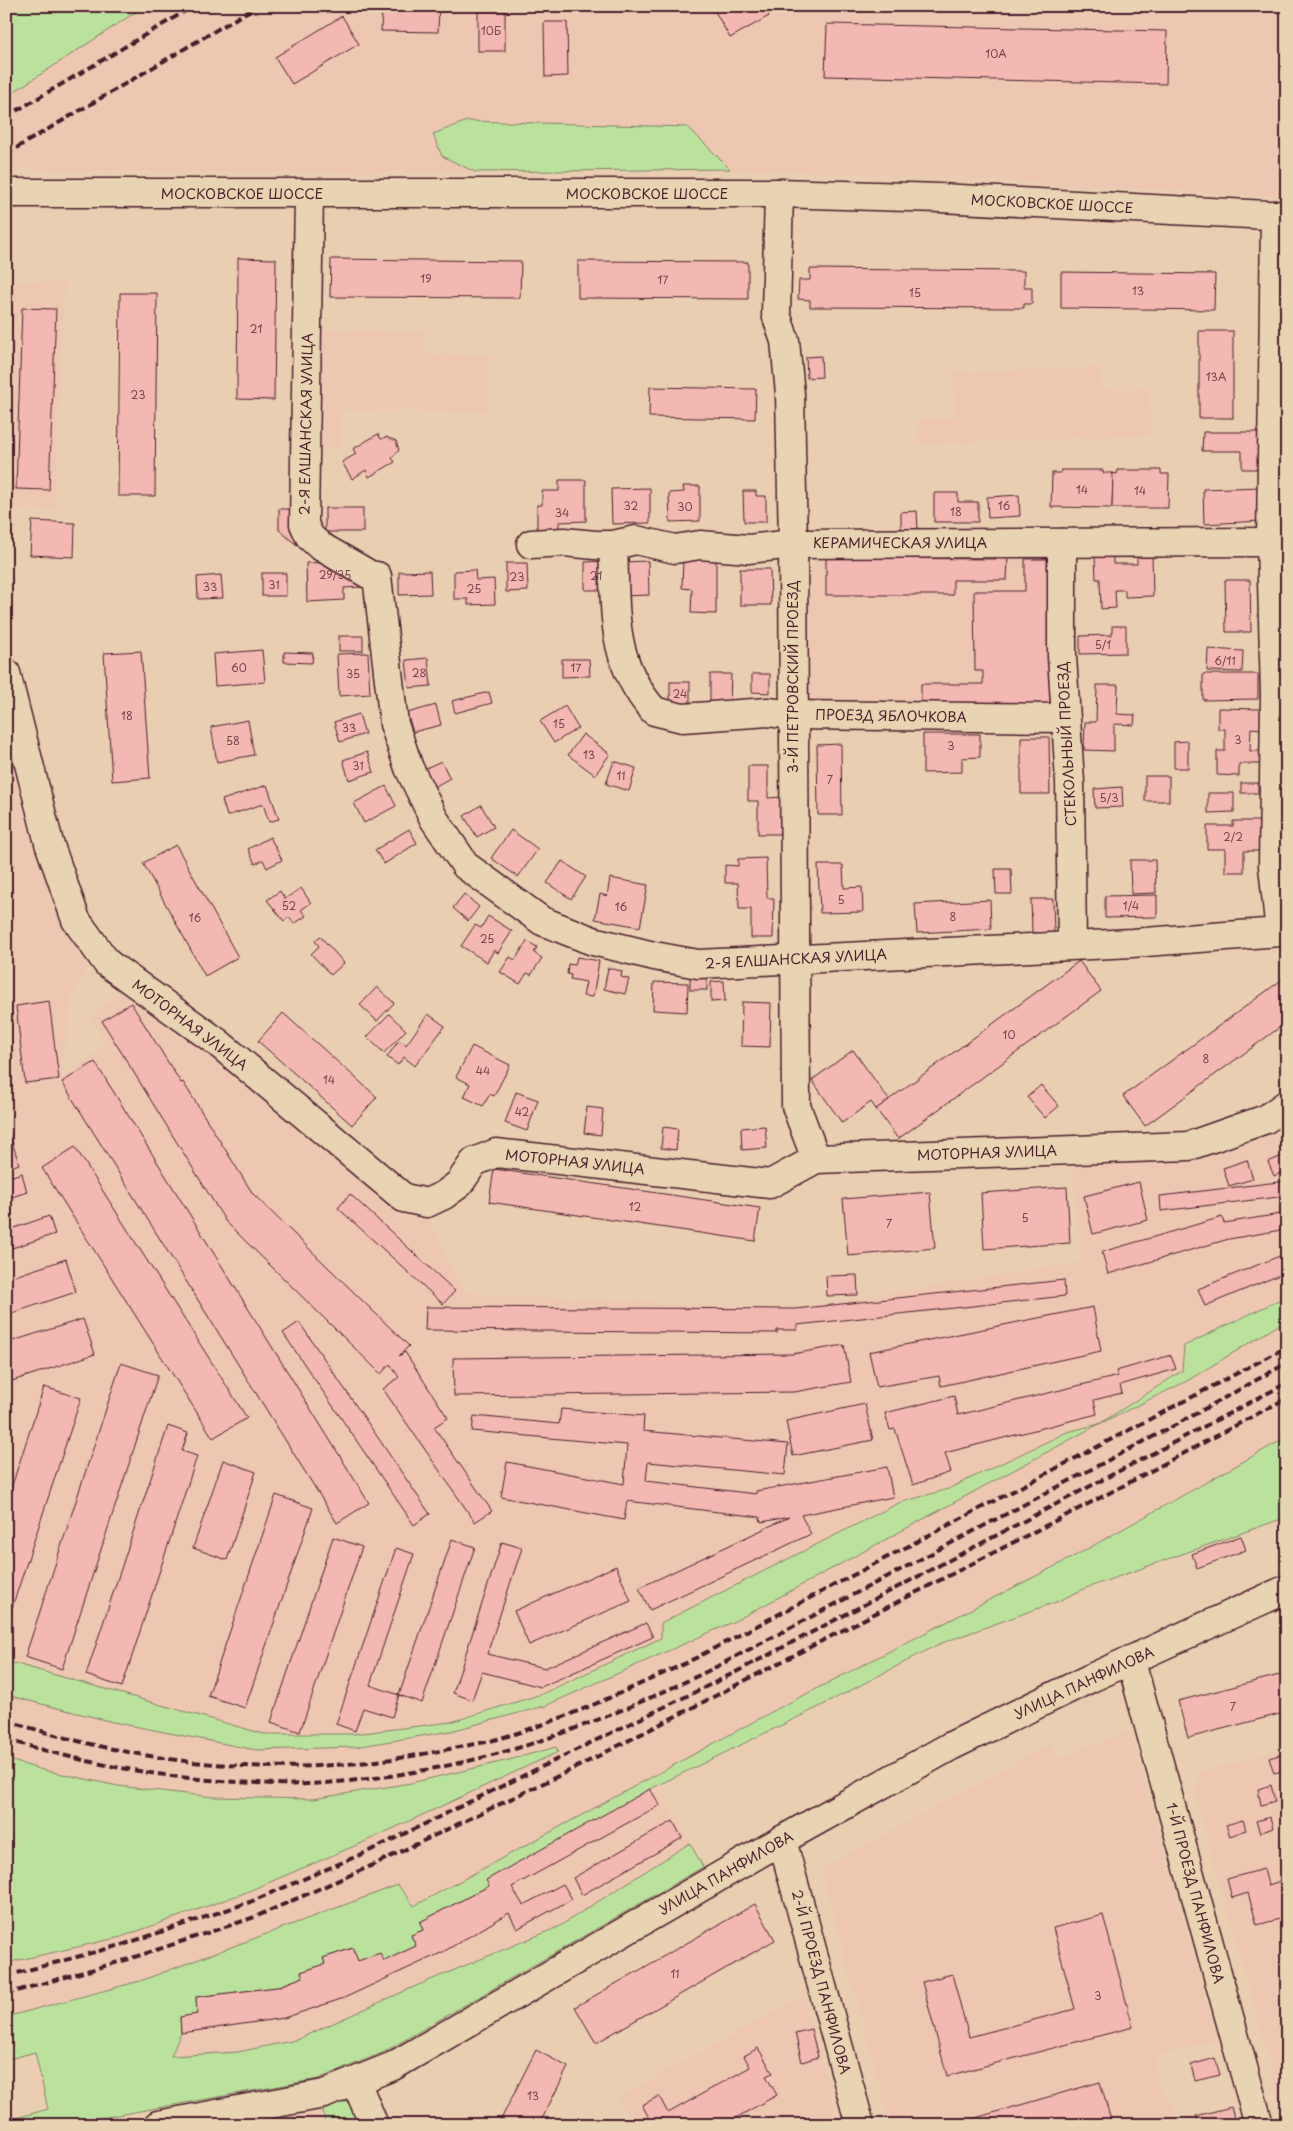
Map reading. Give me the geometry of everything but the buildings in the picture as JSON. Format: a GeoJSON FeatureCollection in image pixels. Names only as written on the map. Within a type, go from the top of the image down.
{"type":"FeatureCollection","features":[{"type":"Feature","properties":{"kind":"street","name":"МОСКОВСКОЕ ШОССЕ"},"geometry":{"type":"LineString","coordinates":[[6,193],[779,194],[940,198],[1281,215]]}},
{"type":"Feature","properties":{"kind":"street","name":"2-Я ЕЛШАНСКАЯ УЛИЦА"},"geometry":{"type":"LineString","coordinates":[[309,194],[304,524],[310,537],[320,546],[370,575],[377,576],[394,724],[408,768],[434,819],[466,866],[542,921],[593,941],[654,956],[698,964],[1132,943],[1280,932],[1273,866],[1275,696],[1271,542]]}},
{"type":"Feature","properties":{"kind":"street","name":"3-Й ПЕТРОВСКИЙ ПРОЕЗД"},"geometry":{"type":"LineString","coordinates":[[779,194],[776,314],[786,342],[790,394],[793,544],[792,716],[796,1106],[816,1159]]}},
{"type":"Feature","properties":{"kind":"street"},"geometry":{"type":"LineString","coordinates":[[1271,542],[1281,215]]}},
{"type":"Feature","properties":{"kind":"street","name":"КЕРАМИЧЕСКАЯ УЛИЦА"},"geometry":{"type":"LineString","coordinates":[[531,544],[564,542],[613,545],[636,540],[675,549],[700,545],[748,549],[793,544],[1271,542]]}},
{"type":"Feature","properties":{"kind":"street","name":"СТЕКОЛЬНЫЙ ПРОЕЗД"},"geometry":{"type":"LineString","coordinates":[[1062,543],[1062,656],[1070,782],[1072,945]]}},
{"type":"Feature","properties":{"kind":"street","name":"ПРОЕЗД ЯБЛОЧКОВА"},"geometry":{"type":"LineString","coordinates":[[613,545],[619,647],[631,679],[654,711],[682,718],[768,712],[792,716],[1065,718]]}},
{"type":"Feature","properties":{"kind":"street","name":"МОТОРНАЯ УЛИЦА"},"geometry":{"type":"LineString","coordinates":[[6,673],[52,851],[76,920],[106,963],[217,1042],[404,1198],[427,1203],[444,1195],[459,1184],[474,1162],[496,1153],[770,1184],[816,1159],[1189,1146],[1266,1119],[1287,1104]]}},
{"type":"Feature","properties":{"kind":"street","name":"УЛИЦА ПАНФИЛОВА"},"geometry":{"type":"LineString","coordinates":[[158,2125],[324,2094],[393,2066],[782,1840],[951,1746],[1131,1660],[1287,1589]]}},
{"type":"Feature","properties":{"kind":"street","name":"1-Й ПРОЕЗД ПАНФИЛОВА"},"geometry":{"type":"LineString","coordinates":[[1131,1660],[1259,2125]]}},
{"type":"Feature","properties":{"kind":"street","name":"2-Й ПРОЕЗД ПАНФИЛОВА"},"geometry":{"type":"LineString","coordinates":[[782,1840],[860,2125]]}},
{"type":"Feature","properties":{"kind":"street"},"geometry":{"type":"LineString","coordinates":[[356,2082],[374,2125]]}},
{"type":"Feature","properties":{"kind":"shaded area"},"geometry":{"type":"Polygon","coordinates":[[[67,6],[1287,6],[1287,197],[955,178],[730,169],[304,173],[68,171],[6,168],[6,44],[67,6]]]}},
{"type":"Feature","properties":{"kind":"shaded area"},"geometry":{"type":"Polygon","coordinates":[[[6,281],[65,283],[54,509],[6,508],[6,281]]]}},
{"type":"Feature","properties":{"kind":"shaded area"},"geometry":{"type":"Polygon","coordinates":[[[321,330],[424,332],[424,354],[489,355],[488,412],[341,410],[342,449],[318,450],[321,330]]]}},
{"type":"Feature","properties":{"kind":"shaded area"},"geometry":{"type":"Polygon","coordinates":[[[1100,367],[1101,390],[1149,388],[1151,435],[919,444],[918,420],[955,418],[954,373],[1100,367]]]}},
{"type":"Feature","properties":{"kind":"shaded area"},"geometry":{"type":"Polygon","coordinates":[[[1054,554],[1059,710],[807,709],[801,577],[826,558],[1054,554]]]}},
{"type":"Feature","properties":{"kind":"shaded area"},"geometry":{"type":"Polygon","coordinates":[[[6,712],[92,959],[71,997],[61,1081],[106,1044],[91,1016],[125,989],[242,1073],[397,1205],[429,1220],[465,1293],[788,1309],[1081,1262],[1071,1159],[1287,1117],[1287,1296],[1185,1346],[1182,1371],[1104,1421],[1187,1381],[1287,1320],[1287,1437],[1071,1558],[777,1709],[414,1906],[6,2017],[6,1963],[121,1937],[244,1893],[364,1842],[558,1752],[555,1747],[411,1783],[313,1799],[213,1797],[118,1786],[39,1769],[6,1759],[6,1695],[113,1722],[355,1747],[451,1731],[545,1706],[735,1621],[906,1528],[1067,1432],[948,1489],[899,1503],[661,1623],[661,1638],[542,1694],[451,1722],[355,1734],[264,1734],[6,1661],[6,712]]]}},
{"type":"Feature","properties":{"kind":"shaded area"},"geometry":{"type":"Polygon","coordinates":[[[1130,1731],[1217,2040],[1153,2057],[1163,2100],[1171,2098],[1178,2125],[941,2125],[938,2114],[903,2125],[890,2125],[821,1869],[1052,1743],[1059,1758],[1130,1731]]]}},
{"type":"Feature","properties":{"kind":"shaded area"},"geometry":{"type":"Polygon","coordinates":[[[1287,1748],[1287,2125],[1197,1803],[1198,1773],[1287,1748]]]}},
{"type":"Feature","properties":{"kind":"shaded area"},"geometry":{"type":"Polygon","coordinates":[[[658,1786],[690,1843],[558,1927],[416,1986],[296,2040],[238,2052],[171,2056],[181,2033],[180,2017],[196,1997],[303,1977],[301,1972],[323,1958],[353,1948],[411,1935],[420,1922],[658,1786]]]}},
{"type":"Feature","properties":{"kind":"shaded area"},"geometry":{"type":"Polygon","coordinates":[[[803,1996],[840,2125],[633,2125],[618,2098],[803,1996]]]}},
{"type":"Feature","properties":{"kind":"shaded area"},"geometry":{"type":"Polygon","coordinates":[[[323,2109],[325,2125],[232,2125],[323,2109]]]}},
{"type":"Feature","properties":{"kind":"green space"},"geometry":{"type":"Polygon","coordinates":[[[6,6],[145,6],[6,97],[6,6]]]}},
{"type":"Feature","properties":{"kind":"green space"},"geometry":{"type":"Polygon","coordinates":[[[467,121],[688,127],[730,169],[475,172],[442,156],[433,134],[467,121]]]}},
{"type":"Feature","properties":{"kind":"green space"},"geometry":{"type":"Polygon","coordinates":[[[1287,1296],[1287,1320],[1187,1381],[1099,1424],[1182,1371],[1184,1346],[1287,1296]]]}},
{"type":"Feature","properties":{"kind":"green space"},"geometry":{"type":"Polygon","coordinates":[[[1099,1424],[735,1621],[545,1706],[451,1731],[355,1747],[256,1750],[113,1722],[6,1695],[6,1661],[264,1734],[355,1734],[451,1722],[542,1694],[661,1638],[661,1623],[899,1503],[948,1489],[1067,1432],[1099,1424]]]}},
{"type":"Feature","properties":{"kind":"green space"},"geometry":{"type":"Polygon","coordinates":[[[1287,1437],[1287,1517],[1086,1588],[1056,1602],[939,1644],[819,1707],[650,1789],[489,1886],[420,1922],[423,1930],[411,1936],[416,1946],[384,1961],[358,1961],[352,1948],[323,1958],[325,1964],[301,1972],[303,1977],[277,1987],[196,1997],[197,2014],[180,2017],[181,2033],[171,2056],[238,2052],[296,2040],[416,1986],[558,1927],[690,1843],[703,1867],[382,2053],[318,2079],[62,2125],[6,2125],[6,2121],[48,2109],[35,2052],[6,2060],[6,2017],[140,1981],[398,1885],[414,1906],[777,1709],[1071,1558],[1287,1437]]]}},
{"type":"Feature","properties":{"kind":"green space"},"geometry":{"type":"Polygon","coordinates":[[[556,1747],[558,1752],[364,1842],[244,1893],[121,1937],[6,1963],[6,1759],[39,1769],[118,1786],[213,1797],[313,1799],[411,1783],[556,1747]]]}},
{"type":"Feature","properties":{"kind":"green space"},"geometry":{"type":"Polygon","coordinates":[[[351,2100],[368,2125],[325,2125],[323,2109],[351,2100]]]}},
{"type":"Feature","properties":{"kind":"railway"},"geometry":{"type":"LineString","coordinates":[[6,117],[194,6]]}},
{"type":"Feature","properties":{"kind":"railway"},"geometry":{"type":"LineString","coordinates":[[6,154],[257,6]]}},
{"type":"Feature","properties":{"kind":"railway"},"geometry":{"type":"LineString","coordinates":[[6,1720],[61,1737],[116,1750],[226,1765],[281,1767],[336,1765],[392,1759],[497,1739],[574,1713],[686,1663],[1287,1347]]}},
{"type":"Feature","properties":{"kind":"railway"},"geometry":{"type":"LineString","coordinates":[[6,1739],[99,1764],[130,1770],[194,1779],[282,1784],[382,1777],[456,1764],[504,1752],[558,1735],[611,1714],[714,1668],[1179,1423],[1287,1363]]}},
{"type":"Feature","properties":{"kind":"railway"},"geometry":{"type":"LineString","coordinates":[[6,1976],[125,1944],[250,1902],[369,1851],[734,1673],[1287,1383]]}},
{"type":"Feature","properties":{"kind":"railway"},"geometry":{"type":"LineString","coordinates":[[6,1994],[129,1959],[255,1917],[373,1865],[577,1767],[1117,1489],[1287,1398]]}}]}
